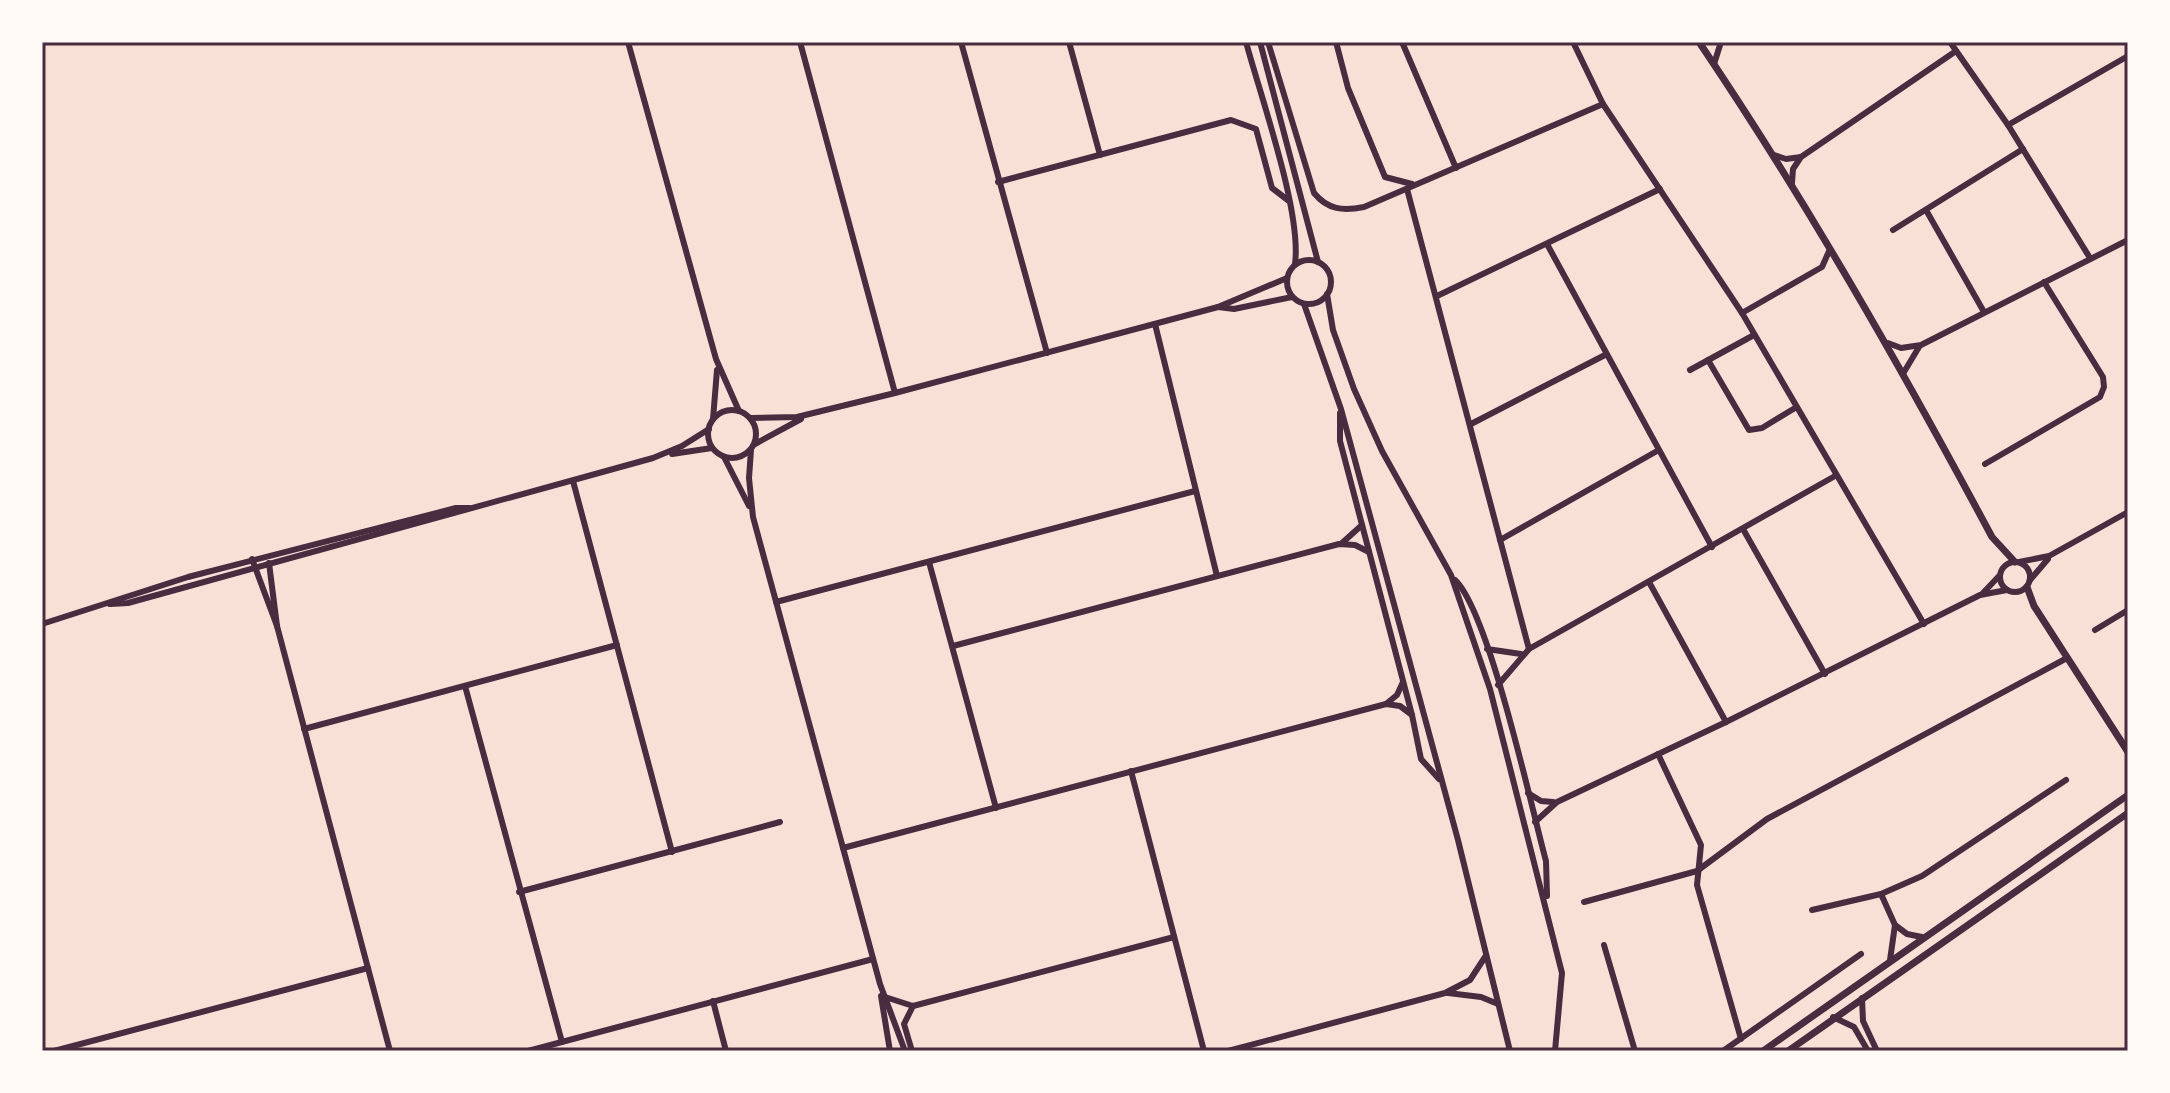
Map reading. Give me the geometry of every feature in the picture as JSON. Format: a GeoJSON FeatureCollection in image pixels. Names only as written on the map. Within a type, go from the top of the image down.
{"type":"FeatureCollection","features":[{"type":"Feature","properties":{"kind":"street"},"geometry":{"type":"LineString","coordinates":[[628,42],[716,359],[739,411]]}},
{"type":"Feature","properties":{"kind":"street"},"geometry":{"type":"LineString","coordinates":[[800,42],[895,393]]}},
{"type":"Feature","properties":{"kind":"street"},"geometry":{"type":"LineString","coordinates":[[961,42],[1047,353]]}},
{"type":"Feature","properties":{"kind":"street"},"geometry":{"type":"LineString","coordinates":[[1069,42],[1100,155]]}},
{"type":"Feature","properties":{"kind":"street"},"geometry":{"type":"LineString","coordinates":[[712,420],[724,411],[739,411],[750,418],[781,419],[812,414],[1218,307],[1287,278],[1295,264],[1296,242],[1289,201],[1246,42]]}},
{"type":"Feature","properties":{"kind":"street"},"geometry":{"type":"LineString","coordinates":[[1260,42],[1318,262],[1330,276],[1327,294],[1336,341],[1368,421],[1451,575],[1470,600],[1487,649],[1546,861],[1546,900]]}},
{"type":"Feature","properties":{"kind":"street"},"geometry":{"type":"LineString","coordinates":[[1268,42],[1310,183],[1321,201],[1337,209],[1351,210],[1410,187],[1603,104]]}},
{"type":"Feature","properties":{"kind":"street"},"geometry":{"type":"LineString","coordinates":[[1336,42],[1348,88],[1385,177],[1410,187]]}},
{"type":"Feature","properties":{"kind":"street"},"geometry":{"type":"LineString","coordinates":[[1402,42],[1456,168]]}},
{"type":"Feature","properties":{"kind":"street"},"geometry":{"type":"LineString","coordinates":[[1573,42],[1603,104],[1742,313],[1924,624]]}},
{"type":"Feature","properties":{"kind":"street"},"geometry":{"type":"LineString","coordinates":[[1699,42],[1774,155],[1888,343],[1992,537],[2017,562],[2027,567],[2034,606],[2128,752]]}},
{"type":"Feature","properties":{"kind":"street"},"geometry":{"type":"LineString","coordinates":[[1714,64],[1721,42]]}},
{"type":"Feature","properties":{"kind":"street"},"geometry":{"type":"LineString","coordinates":[[1950,42],[2008,125],[2090,258]]}},
{"type":"Feature","properties":{"kind":"street"},"geometry":{"type":"LineString","coordinates":[[1792,184],[1793,169],[1801,157],[1956,51]]}},
{"type":"Feature","properties":{"kind":"street"},"geometry":{"type":"LineString","coordinates":[[2008,125],[2128,56]]}},
{"type":"Feature","properties":{"kind":"street"},"geometry":{"type":"LineString","coordinates":[[998,182],[1224,121],[1237,121],[1256,129],[1272,188],[1289,201]]}},
{"type":"Feature","properties":{"kind":"street"},"geometry":{"type":"LineString","coordinates":[[1893,230],[2023,149]]}},
{"type":"Feature","properties":{"kind":"street"},"geometry":{"type":"LineString","coordinates":[[1774,155],[1786,159],[1801,157]]}},
{"type":"Feature","properties":{"kind":"street"},"geometry":{"type":"LineString","coordinates":[[1410,187],[1529,649]]}},
{"type":"Feature","properties":{"kind":"street"},"geometry":{"type":"LineString","coordinates":[[1437,296],[1660,189]]}},
{"type":"Feature","properties":{"kind":"street"},"geometry":{"type":"LineString","coordinates":[[1926,210],[1984,312]]}},
{"type":"Feature","properties":{"kind":"street"},"geometry":{"type":"LineString","coordinates":[[1888,343],[1901,348],[1921,345],[2128,240]]}},
{"type":"Feature","properties":{"kind":"street"},"geometry":{"type":"LineString","coordinates":[[1547,244],[1712,547]]}},
{"type":"Feature","properties":{"kind":"street"},"geometry":{"type":"LineString","coordinates":[[1742,313],[1822,267],[1829,259],[1829,245]]}},
{"type":"Feature","properties":{"kind":"street"},"geometry":{"type":"LineString","coordinates":[[1295,264],[1318,262]]}},
{"type":"Feature","properties":{"kind":"street"},"geometry":{"type":"LineString","coordinates":[[1287,278],[1292,297]]}},
{"type":"Feature","properties":{"kind":"street"},"geometry":{"type":"LineString","coordinates":[[1985,464],[2100,397],[2104,387],[2103,377],[2044,282]]}},
{"type":"Feature","properties":{"kind":"street"},"geometry":{"type":"LineString","coordinates":[[1218,307],[1234,309],[1292,297],[1304,304],[1317,303],[1327,294]]}},
{"type":"Feature","properties":{"kind":"street"},"geometry":{"type":"LineString","coordinates":[[1304,304],[1317,333],[1341,409],[1510,1051]]}},
{"type":"Feature","properties":{"kind":"street"},"geometry":{"type":"LineString","coordinates":[[1155,324],[1217,576]]}},
{"type":"Feature","properties":{"kind":"street"},"geometry":{"type":"LineString","coordinates":[[1690,370],[1754,335]]}},
{"type":"Feature","properties":{"kind":"street"},"geometry":{"type":"LineString","coordinates":[[1904,372],[1921,345]]}},
{"type":"Feature","properties":{"kind":"street"},"geometry":{"type":"LineString","coordinates":[[1471,424],[1605,355]]}},
{"type":"Feature","properties":{"kind":"street"},"geometry":{"type":"LineString","coordinates":[[716,359],[718,390],[709,429],[712,448],[724,457],[753,517],[880,984],[905,1051]]}},
{"type":"Feature","properties":{"kind":"street"},"geometry":{"type":"LineString","coordinates":[[1708,360],[1749,430],[1762,428],[1795,408]]}},
{"type":"Feature","properties":{"kind":"street"},"geometry":{"type":"LineString","coordinates":[[1341,409],[1340,441],[1404,682],[1421,759],[1441,781]]}},
{"type":"Feature","properties":{"kind":"street"},"geometry":{"type":"LineString","coordinates":[[724,457],[738,458],[812,414]]}},
{"type":"Feature","properties":{"kind":"street"},"geometry":{"type":"LineString","coordinates":[[750,418],[756,430],[753,447],[753,517]]}},
{"type":"Feature","properties":{"kind":"street"},"geometry":{"type":"LineString","coordinates":[[653,458],[682,446],[709,429]]}},
{"type":"Feature","properties":{"kind":"street"},"geometry":{"type":"LineString","coordinates":[[110,604],[128,603],[653,458],[712,448]]}},
{"type":"Feature","properties":{"kind":"street"},"geometry":{"type":"LineString","coordinates":[[1500,540],[1657,451]]}},
{"type":"Feature","properties":{"kind":"street"},"geometry":{"type":"LineString","coordinates":[[1498,685],[1521,654],[1529,649],[1835,476]]}},
{"type":"Feature","properties":{"kind":"street"},"geometry":{"type":"LineString","coordinates":[[573,481],[672,852]]}},
{"type":"Feature","properties":{"kind":"street"},"geometry":{"type":"LineString","coordinates":[[776,602],[1195,491]]}},
{"type":"Feature","properties":{"kind":"street"},"geometry":{"type":"LineString","coordinates":[[42,624],[252,559],[356,531],[455,508],[469,508]]}},
{"type":"Feature","properties":{"kind":"street"},"geometry":{"type":"LineString","coordinates":[[1980,595],[2004,566],[2058,552],[2128,512]]}},
{"type":"Feature","properties":{"kind":"street"},"geometry":{"type":"LineString","coordinates":[[1339,544],[1362,525]]}},
{"type":"Feature","properties":{"kind":"street"},"geometry":{"type":"LineString","coordinates":[[1743,529],[1825,674]]}},
{"type":"Feature","properties":{"kind":"street"},"geometry":{"type":"LineString","coordinates":[[953,646],[1339,544],[1355,545],[1369,552]]}},
{"type":"Feature","properties":{"kind":"street"},"geometry":{"type":"LineString","coordinates":[[1535,822],[1557,802],[1825,674],[1980,595],[2007,590],[2015,592],[2058,552]]}},
{"type":"Feature","properties":{"kind":"street"},"geometry":{"type":"LineString","coordinates":[[267,555],[277,626]]}},
{"type":"Feature","properties":{"kind":"street"},"geometry":{"type":"LineString","coordinates":[[252,559],[277,626],[390,1051]]}},
{"type":"Feature","properties":{"kind":"street"},"geometry":{"type":"LineString","coordinates":[[929,562],[996,808]]}},
{"type":"Feature","properties":{"kind":"street"},"geometry":{"type":"LineString","coordinates":[[2000,574],[2007,590]]}},
{"type":"Feature","properties":{"kind":"street"},"geometry":{"type":"LineString","coordinates":[[1451,575],[1490,689],[1546,900],[1562,973],[1555,1051]]}},
{"type":"Feature","properties":{"kind":"street"},"geometry":{"type":"LineString","coordinates":[[1649,582],[1726,722]]}},
{"type":"Feature","properties":{"kind":"street"},"geometry":{"type":"LineString","coordinates":[[2095,630],[2128,610]]}},
{"type":"Feature","properties":{"kind":"street"},"geometry":{"type":"LineString","coordinates":[[304,729],[617,645]]}},
{"type":"Feature","properties":{"kind":"street"},"geometry":{"type":"LineString","coordinates":[[1487,649],[1521,654]]}},
{"type":"Feature","properties":{"kind":"street"},"geometry":{"type":"LineString","coordinates":[[1584,902],[1697,871],[1767,819],[2067,658]]}},
{"type":"Feature","properties":{"kind":"street"},"geometry":{"type":"LineString","coordinates":[[1386,704],[1397,695],[1404,682]]}},
{"type":"Feature","properties":{"kind":"street"},"geometry":{"type":"LineString","coordinates":[[465,686],[562,1042]]}},
{"type":"Feature","properties":{"kind":"street"},"geometry":{"type":"LineString","coordinates":[[843,848],[1386,704],[1400,706],[1412,715]]}},
{"type":"Feature","properties":{"kind":"street"},"geometry":{"type":"LineString","coordinates":[[1658,754],[1701,845],[1697,885],[1741,1039]]}},
{"type":"Feature","properties":{"kind":"street"},"geometry":{"type":"LineString","coordinates":[[1131,771],[1204,1051]]}},
{"type":"Feature","properties":{"kind":"street"},"geometry":{"type":"LineString","coordinates":[[1812,910],[1881,894],[1941,865],[2066,780]]}},
{"type":"Feature","properties":{"kind":"street"},"geometry":{"type":"LineString","coordinates":[[1528,793],[1541,801],[1557,802]]}},
{"type":"Feature","properties":{"kind":"street"},"geometry":{"type":"LineString","coordinates":[[1763,1051],[2128,795]]}},
{"type":"Feature","properties":{"kind":"street"},"geometry":{"type":"LineString","coordinates":[[1788,1051],[2125,817]]}},
{"type":"Feature","properties":{"kind":"street"},"geometry":{"type":"LineString","coordinates":[[519,892],[780,822]]}},
{"type":"Feature","properties":{"kind":"street"},"geometry":{"type":"LineString","coordinates":[[1881,894],[1895,925],[1907,934],[1922,937]]}},
{"type":"Feature","properties":{"kind":"street"},"geometry":{"type":"LineString","coordinates":[[1890,960],[1895,925]]}},
{"type":"Feature","properties":{"kind":"street"},"geometry":{"type":"LineString","coordinates":[[885,997],[913,1006],[1174,937]]}},
{"type":"Feature","properties":{"kind":"street"},"geometry":{"type":"LineString","coordinates":[[1604,945],[1635,1051]]}},
{"type":"Feature","properties":{"kind":"street"},"geometry":{"type":"LineString","coordinates":[[1723,1051],[1861,954]]}},
{"type":"Feature","properties":{"kind":"street"},"geometry":{"type":"LineString","coordinates":[[1228,1051],[1445,993],[1470,980],[1486,956]]}},
{"type":"Feature","properties":{"kind":"street"},"geometry":{"type":"LineString","coordinates":[[528,1051],[873,959]]}},
{"type":"Feature","properties":{"kind":"street"},"geometry":{"type":"LineString","coordinates":[[54,1051],[368,968]]}},
{"type":"Feature","properties":{"kind":"street"},"geometry":{"type":"LineString","coordinates":[[880,984],[890,1051]]}},
{"type":"Feature","properties":{"kind":"street"},"geometry":{"type":"LineString","coordinates":[[1445,993],[1463,993],[1498,1004]]}},
{"type":"Feature","properties":{"kind":"street"},"geometry":{"type":"LineString","coordinates":[[1862,997],[1861,1014],[1877,1051]]}},
{"type":"Feature","properties":{"kind":"street"},"geometry":{"type":"LineString","coordinates":[[713,1001],[726,1051]]}},
{"type":"Feature","properties":{"kind":"street"},"geometry":{"type":"LineString","coordinates":[[912,1051],[904,1024],[913,1006]]}},
{"type":"Feature","properties":{"kind":"street"},"geometry":{"type":"LineString","coordinates":[[1833,1017],[1854,1027],[1868,1051]]}}]}
